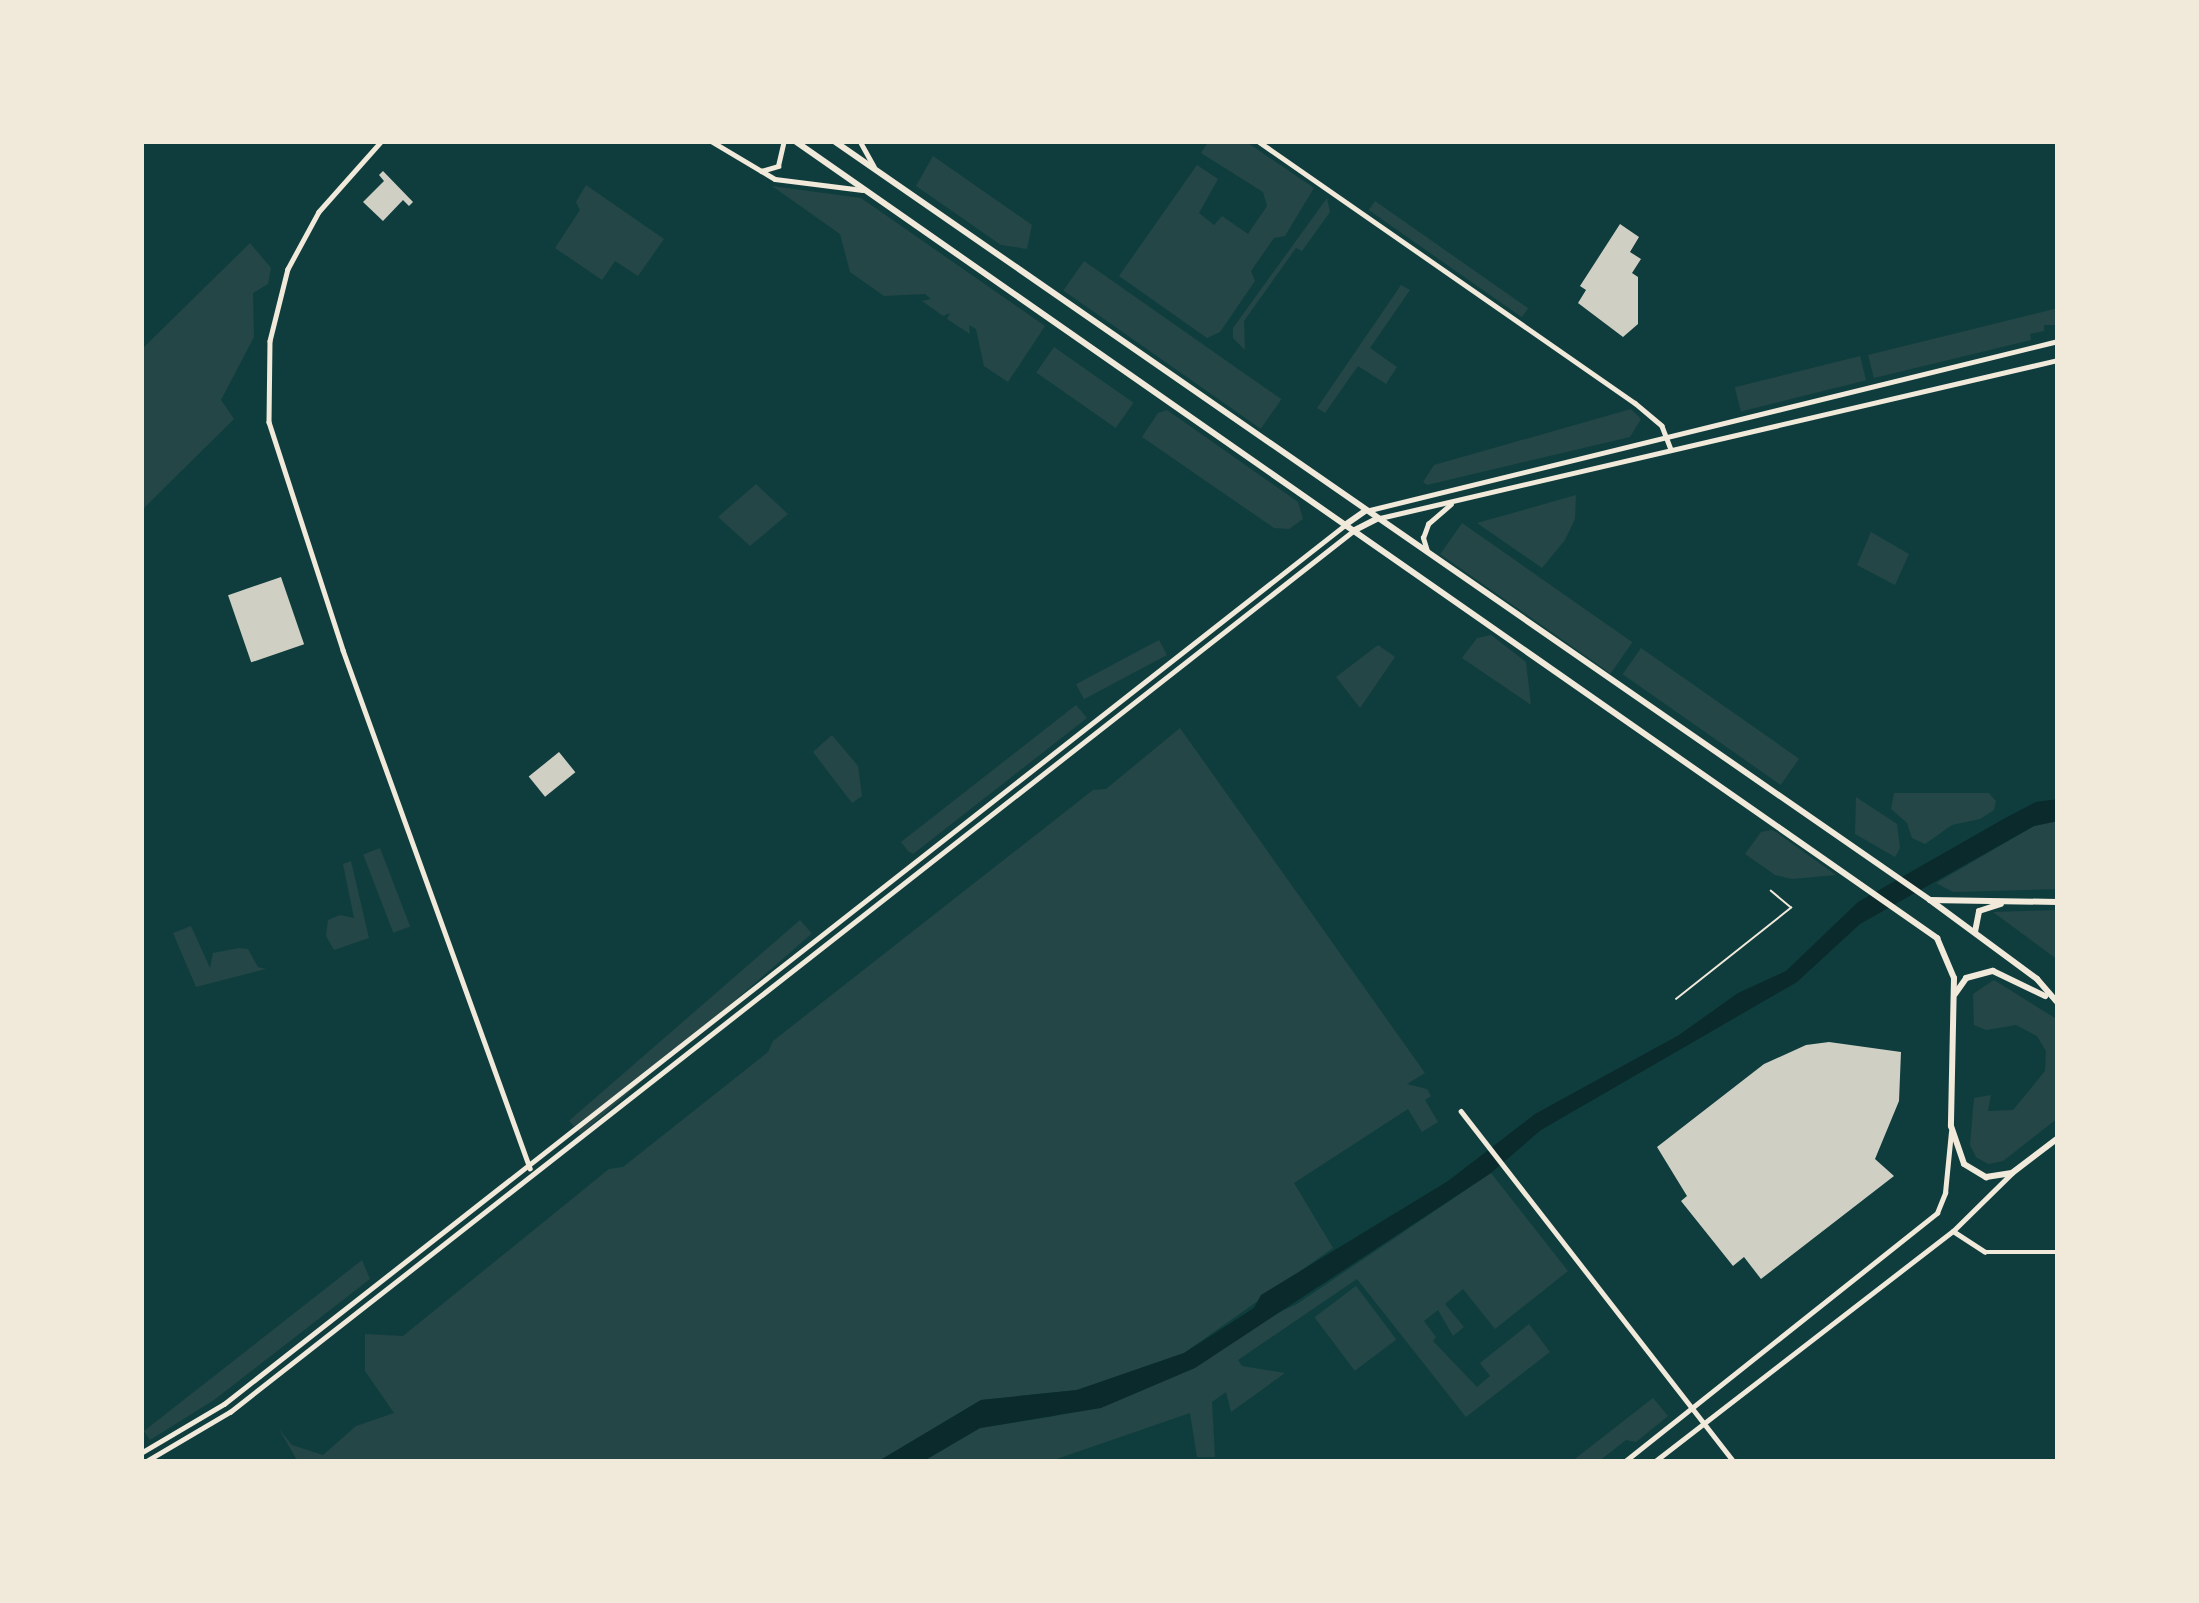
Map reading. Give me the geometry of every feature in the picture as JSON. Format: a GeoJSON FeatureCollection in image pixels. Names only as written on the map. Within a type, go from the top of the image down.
{"type":"FeatureCollection","features":[{"type":"Feature","properties":{"kind":"main road"},"geometry":{"type":"LineString","coordinates":[[795,141],[1905,915],[1945,948],[1954,995],[1951,1126],[1970,1170],[1986,1177],[2012,1173],[2058,1138]]}},
{"type":"Feature","properties":{"kind":"main road"},"geometry":{"type":"LineString","coordinates":[[834,141],[1930,900],[2037,979],[2049,997]]}},
{"type":"Feature","properties":{"kind":"main road"},"geometry":{"type":"LineString","coordinates":[[1349,528],[1365,511]]}},
{"type":"Feature","properties":{"kind":"main road"},"geometry":{"type":"LineString","coordinates":[[1349,528],[1377,519]]}},
{"type":"Feature","properties":{"kind":"main road"},"geometry":{"type":"LineString","coordinates":[[1930,900],[2058,902]]}},
{"type":"Feature","properties":{"kind":"main road"},"geometry":{"type":"LineString","coordinates":[[1975,932],[1979,911],[2004,903]]}},
{"type":"Feature","properties":{"kind":"main road"},"geometry":{"type":"LineString","coordinates":[[1954,995],[1966,979],[1994,971],[2058,1003]]}},
{"type":"Feature","properties":{"kind":"street"},"geometry":{"type":"LineString","coordinates":[[382,141],[319,212],[288,269],[270,341],[269,422],[347,660],[531,1169]]}},
{"type":"Feature","properties":{"kind":"street"},"geometry":{"type":"LineString","coordinates":[[711,141],[755,170],[787,182],[863,190]]}},
{"type":"Feature","properties":{"kind":"street"},"geometry":{"type":"LineString","coordinates":[[755,170],[778,166],[784,141]]}},
{"type":"Feature","properties":{"kind":"street"},"geometry":{"type":"LineString","coordinates":[[860,141],[877,171]]}},
{"type":"Feature","properties":{"kind":"street"},"geometry":{"type":"LineString","coordinates":[[1258,141],[1635,403],[1667,436],[1671,449]]}},
{"type":"Feature","properties":{"kind":"street"},"geometry":{"type":"LineString","coordinates":[[1365,511],[2058,341]]}},
{"type":"Feature","properties":{"kind":"street"},"geometry":{"type":"LineString","coordinates":[[1377,519],[2058,360]]}},
{"type":"Feature","properties":{"kind":"street"},"geometry":{"type":"LineString","coordinates":[[1430,556],[1423,543],[1428,524],[1459,500]]}},
{"type":"Feature","properties":{"kind":"street"},"geometry":{"type":"LineString","coordinates":[[141,1453],[224,1404],[531,1169],[1349,528]]}},
{"type":"Feature","properties":{"kind":"street"},"geometry":{"type":"LineString","coordinates":[[1461,1111],[1734,1462]]}},
{"type":"Feature","properties":{"kind":"street"},"geometry":{"type":"LineString","coordinates":[[1624,1462],[1937,1213],[1946,1193],[1951,1126]]}},
{"type":"Feature","properties":{"kind":"street"},"geometry":{"type":"LineString","coordinates":[[146,1462],[230,1412],[531,1169]]}},
{"type":"Feature","properties":{"kind":"street"},"geometry":{"type":"LineString","coordinates":[[1654,1462],[1953,1231],[2012,1173]]}},
{"type":"Feature","properties":{"kind":"street"},"geometry":{"type":"LineString","coordinates":[[1953,1231],[1985,1252],[2058,1252]]}},
{"type":"Feature","properties":{"kind":"path"},"geometry":{"type":"LineString","coordinates":[[1676,998],[1791,908],[1771,891]]}},
{"type":"Feature","properties":{"kind":"shaded area"},"geometry":{"type":"Polygon","coordinates":[[[1209,141],[1245,141],[1314,188],[1285,236],[1274,238],[1251,271],[1255,281],[1220,332],[1207,338],[1119,276],[1197,165],[1218,179],[1199,213],[1214,225],[1222,216],[1248,234],[1267,206],[1263,192],[1201,153],[1209,141]]]}},
{"type":"Feature","properties":{"kind":"shaded area"},"geometry":{"type":"Polygon","coordinates":[[[933,156],[1032,225],[1027,249],[1001,245],[916,186],[933,156]]]}},
{"type":"Feature","properties":{"kind":"shaded area"},"geometry":{"type":"Polygon","coordinates":[[[586,185],[664,239],[638,276],[615,261],[602,280],[555,248],[580,210],[576,202],[586,185]]]}},
{"type":"Feature","properties":{"kind":"shaded area"},"geometry":{"type":"Polygon","coordinates":[[[772,186],[861,198],[1045,326],[1008,382],[984,366],[976,329],[969,325],[970,334],[947,319],[950,313],[943,316],[922,301],[931,299],[925,294],[884,296],[850,272],[840,234],[772,186]]]}},
{"type":"Feature","properties":{"kind":"shaded area"},"geometry":{"type":"Polygon","coordinates":[[[1327,198],[1330,212],[1302,251],[1296,248],[1244,321],[1245,350],[1233,338],[1233,328],[1327,198]]]}},
{"type":"Feature","properties":{"kind":"shaded area"},"geometry":{"type":"Polygon","coordinates":[[[1375,201],[1528,308],[1522,317],[1369,210],[1375,201]]]}},
{"type":"Feature","properties":{"kind":"shaded area"},"geometry":{"type":"Polygon","coordinates":[[[250,243],[271,268],[268,284],[253,293],[254,337],[221,400],[234,419],[141,511],[141,350],[250,243]]]}},
{"type":"Feature","properties":{"kind":"shaded area"},"geometry":{"type":"Polygon","coordinates":[[[1084,261],[1281,399],[1261,429],[1063,290],[1084,261]]]}},
{"type":"Feature","properties":{"kind":"shaded area"},"geometry":{"type":"Polygon","coordinates":[[[1401,285],[1410,290],[1370,348],[1397,367],[1386,384],[1358,366],[1325,413],[1317,408],[1401,285]]]}},
{"type":"Feature","properties":{"kind":"shaded area"},"geometry":{"type":"Polygon","coordinates":[[[2058,308],[2058,325],[2044,325],[2044,331],[2030,334],[2031,340],[1874,378],[1868,355],[2058,308]]]}},
{"type":"Feature","properties":{"kind":"shaded area"},"geometry":{"type":"Polygon","coordinates":[[[1054,347],[1133,403],[1116,428],[1036,372],[1054,347]]]}},
{"type":"Feature","properties":{"kind":"shaded area"},"geometry":{"type":"Polygon","coordinates":[[[1860,356],[1866,380],[1741,411],[1735,387],[1860,356]]]}},
{"type":"Feature","properties":{"kind":"shaded area"},"geometry":{"type":"Polygon","coordinates":[[[1631,409],[1641,419],[1630,437],[1427,485],[1423,482],[1434,465],[1631,409]]]}},
{"type":"Feature","properties":{"kind":"shaded area"},"geometry":{"type":"Polygon","coordinates":[[[1167,410],[1298,502],[1303,519],[1289,529],[1274,528],[1142,437],[1158,413],[1167,410]]]}},
{"type":"Feature","properties":{"kind":"shaded area"},"geometry":{"type":"Polygon","coordinates":[[[756,484],[788,514],[750,546],[718,517],[756,484]]]}},
{"type":"Feature","properties":{"kind":"shaded area"},"geometry":{"type":"Polygon","coordinates":[[[1576,495],[1575,519],[1542,568],[1477,523],[1576,495]]]}},
{"type":"Feature","properties":{"kind":"shaded area"},"geometry":{"type":"Polygon","coordinates":[[[1462,523],[1632,642],[1611,673],[1440,554],[1462,523]]]}},
{"type":"Feature","properties":{"kind":"shaded area"},"geometry":{"type":"Polygon","coordinates":[[[1871,532],[1909,554],[1895,585],[1857,565],[1871,532]]]}},
{"type":"Feature","properties":{"kind":"shaded area"},"geometry":{"type":"Polygon","coordinates":[[[1491,635],[1526,662],[1531,705],[1462,658],[1477,638],[1491,635]]]}},
{"type":"Feature","properties":{"kind":"shaded area"},"geometry":{"type":"Polygon","coordinates":[[[1159,640],[1167,655],[1084,699],[1076,684],[1159,640]]]}},
{"type":"Feature","properties":{"kind":"shaded area"},"geometry":{"type":"Polygon","coordinates":[[[1378,645],[1395,657],[1360,708],[1336,677],[1378,645]]]}},
{"type":"Feature","properties":{"kind":"shaded area"},"geometry":{"type":"Polygon","coordinates":[[[1641,648],[1799,759],[1781,785],[1623,674],[1641,648]]]}},
{"type":"Feature","properties":{"kind":"shaded area"},"geometry":{"type":"Polygon","coordinates":[[[1076,705],[1087,718],[913,854],[908,851],[901,842],[1076,705]]]}},
{"type":"Feature","properties":{"kind":"shaded area"},"geometry":{"type":"Polygon","coordinates":[[[1180,728],[1425,1073],[1407,1084],[1427,1089],[1431,1096],[1425,1100],[1438,1122],[1422,1132],[1408,1109],[1294,1183],[1333,1248],[1184,1353],[1077,1390],[981,1400],[877,1462],[298,1462],[279,1429],[292,1445],[323,1455],[356,1426],[394,1413],[365,1371],[365,1334],[403,1336],[609,1169],[623,1167],[768,1052],[773,1041],[1093,790],[1106,789],[1180,728]]]}},
{"type":"Feature","properties":{"kind":"shaded area"},"geometry":{"type":"Polygon","coordinates":[[[832,735],[858,766],[862,796],[852,803],[813,752],[832,735]]]}},
{"type":"Feature","properties":{"kind":"shaded area"},"geometry":{"type":"Polygon","coordinates":[[[1894,793],[1989,793],[1996,801],[1994,810],[1980,819],[1952,825],[1925,844],[1912,838],[1907,823],[1891,809],[1894,793]]]}},
{"type":"Feature","properties":{"kind":"shaded area"},"geometry":{"type":"Polygon","coordinates":[[[1856,797],[1897,824],[1900,848],[1895,857],[1855,834],[1856,797]]]}},
{"type":"Feature","properties":{"kind":"shaded area"},"geometry":{"type":"Polygon","coordinates":[[[2058,799],[2058,821],[2034,826],[1860,924],[1797,982],[1541,1130],[1491,1173],[1195,1368],[1101,1408],[980,1428],[922,1462],[877,1462],[981,1400],[1077,1390],[1184,1353],[1254,1308],[1261,1295],[1448,1181],[1535,1114],[1679,1035],[1738,993],[1786,971],[1858,902],[2036,802],[2058,799]]]}},
{"type":"Feature","properties":{"kind":"shaded area"},"geometry":{"type":"Polygon","coordinates":[[[2058,821],[2058,889],[1953,892],[1936,883],[2034,826],[2058,821]]]}},
{"type":"Feature","properties":{"kind":"shaded area"},"geometry":{"type":"Polygon","coordinates":[[[1771,830],[1836,875],[1792,879],[1775,875],[1745,854],[1761,832],[1771,830]]]}},
{"type":"Feature","properties":{"kind":"shaded area"},"geometry":{"type":"Polygon","coordinates":[[[380,848],[410,926],[393,933],[363,854],[380,848]]]}},
{"type":"Feature","properties":{"kind":"shaded area"},"geometry":{"type":"Polygon","coordinates":[[[351,861],[369,938],[334,950],[326,936],[328,920],[340,915],[354,918],[343,864],[351,861]]]}},
{"type":"Feature","properties":{"kind":"shaded area"},"geometry":{"type":"Polygon","coordinates":[[[2058,910],[2058,960],[1993,912],[2058,910]]]}},
{"type":"Feature","properties":{"kind":"shaded area"},"geometry":{"type":"Polygon","coordinates":[[[800,920],[812,934],[581,1134],[569,1121],[800,920]]]}},
{"type":"Feature","properties":{"kind":"shaded area"},"geometry":{"type":"Polygon","coordinates":[[[191,926],[210,968],[213,953],[239,948],[248,949],[258,967],[266,969],[196,987],[173,933],[191,926]]]}},
{"type":"Feature","properties":{"kind":"shaded area"},"geometry":{"type":"Polygon","coordinates":[[[1994,980],[2058,1020],[2058,1118],[2003,1161],[1988,1164],[1976,1157],[1970,1145],[1974,1098],[1991,1095],[1988,1111],[2013,1110],[2045,1071],[2046,1051],[2037,1036],[2016,1025],[1986,1030],[1974,1025],[1973,994],[1994,980]]]}},
{"type":"Feature","properties":{"kind":"shaded area"},"geometry":{"type":"Polygon","coordinates":[[[1491,1173],[1568,1271],[1495,1329],[1463,1289],[1445,1304],[1464,1327],[1453,1336],[1438,1310],[1424,1321],[1436,1337],[1433,1341],[1477,1387],[1490,1376],[1480,1363],[1529,1324],[1550,1352],[1466,1417],[1357,1279],[1238,1360],[1242,1366],[1285,1373],[1231,1412],[1226,1392],[1212,1402],[1215,1457],[1197,1457],[1190,1413],[1048,1462],[922,1462],[980,1428],[1055,1416],[1297,1304],[1491,1173]]]}},
{"type":"Feature","properties":{"kind":"shaded area"},"geometry":{"type":"Polygon","coordinates":[[[362,1260],[370,1279],[214,1400],[150,1440],[144,1431],[362,1260]]]}},
{"type":"Feature","properties":{"kind":"shaded area"},"geometry":{"type":"Polygon","coordinates":[[[1356,1286],[1396,1340],[1355,1371],[1314,1317],[1356,1286]]]}},
{"type":"Feature","properties":{"kind":"shaded area"},"geometry":{"type":"Polygon","coordinates":[[[1653,1398],[1668,1416],[1636,1442],[1626,1440],[1598,1462],[1571,1462],[1653,1398]]]}},
{"type":"Feature","properties":{"kind":"building"},"geometry":{"type":"Polygon","coordinates":[[[383,171],[413,202],[409,206],[403,200],[383,221],[363,202],[384,181],[379,175],[383,171]]]}},
{"type":"Feature","properties":{"kind":"building"},"geometry":{"type":"Polygon","coordinates":[[[1620,224],[1639,237],[1630,252],[1641,259],[1632,273],[1638,277],[1638,324],[1623,337],[1578,303],[1586,290],[1580,286],[1620,224]]]}},
{"type":"Feature","properties":{"kind":"building"},"geometry":{"type":"Polygon","coordinates":[[[281,577],[304,644],[251,662],[228,595],[281,577]]]}},
{"type":"Feature","properties":{"kind":"building"},"geometry":{"type":"Polygon","coordinates":[[[559,752],[575,772],[545,797],[529,777],[559,752]]]}},
{"type":"Feature","properties":{"kind":"building"},"geometry":{"type":"Polygon","coordinates":[[[1829,1042],[1901,1052],[1899,1101],[1875,1159],[1894,1176],[1761,1279],[1744,1257],[1733,1266],[1681,1201],[1687,1196],[1657,1147],[1764,1064],[1806,1045],[1829,1042]]]}}]}
